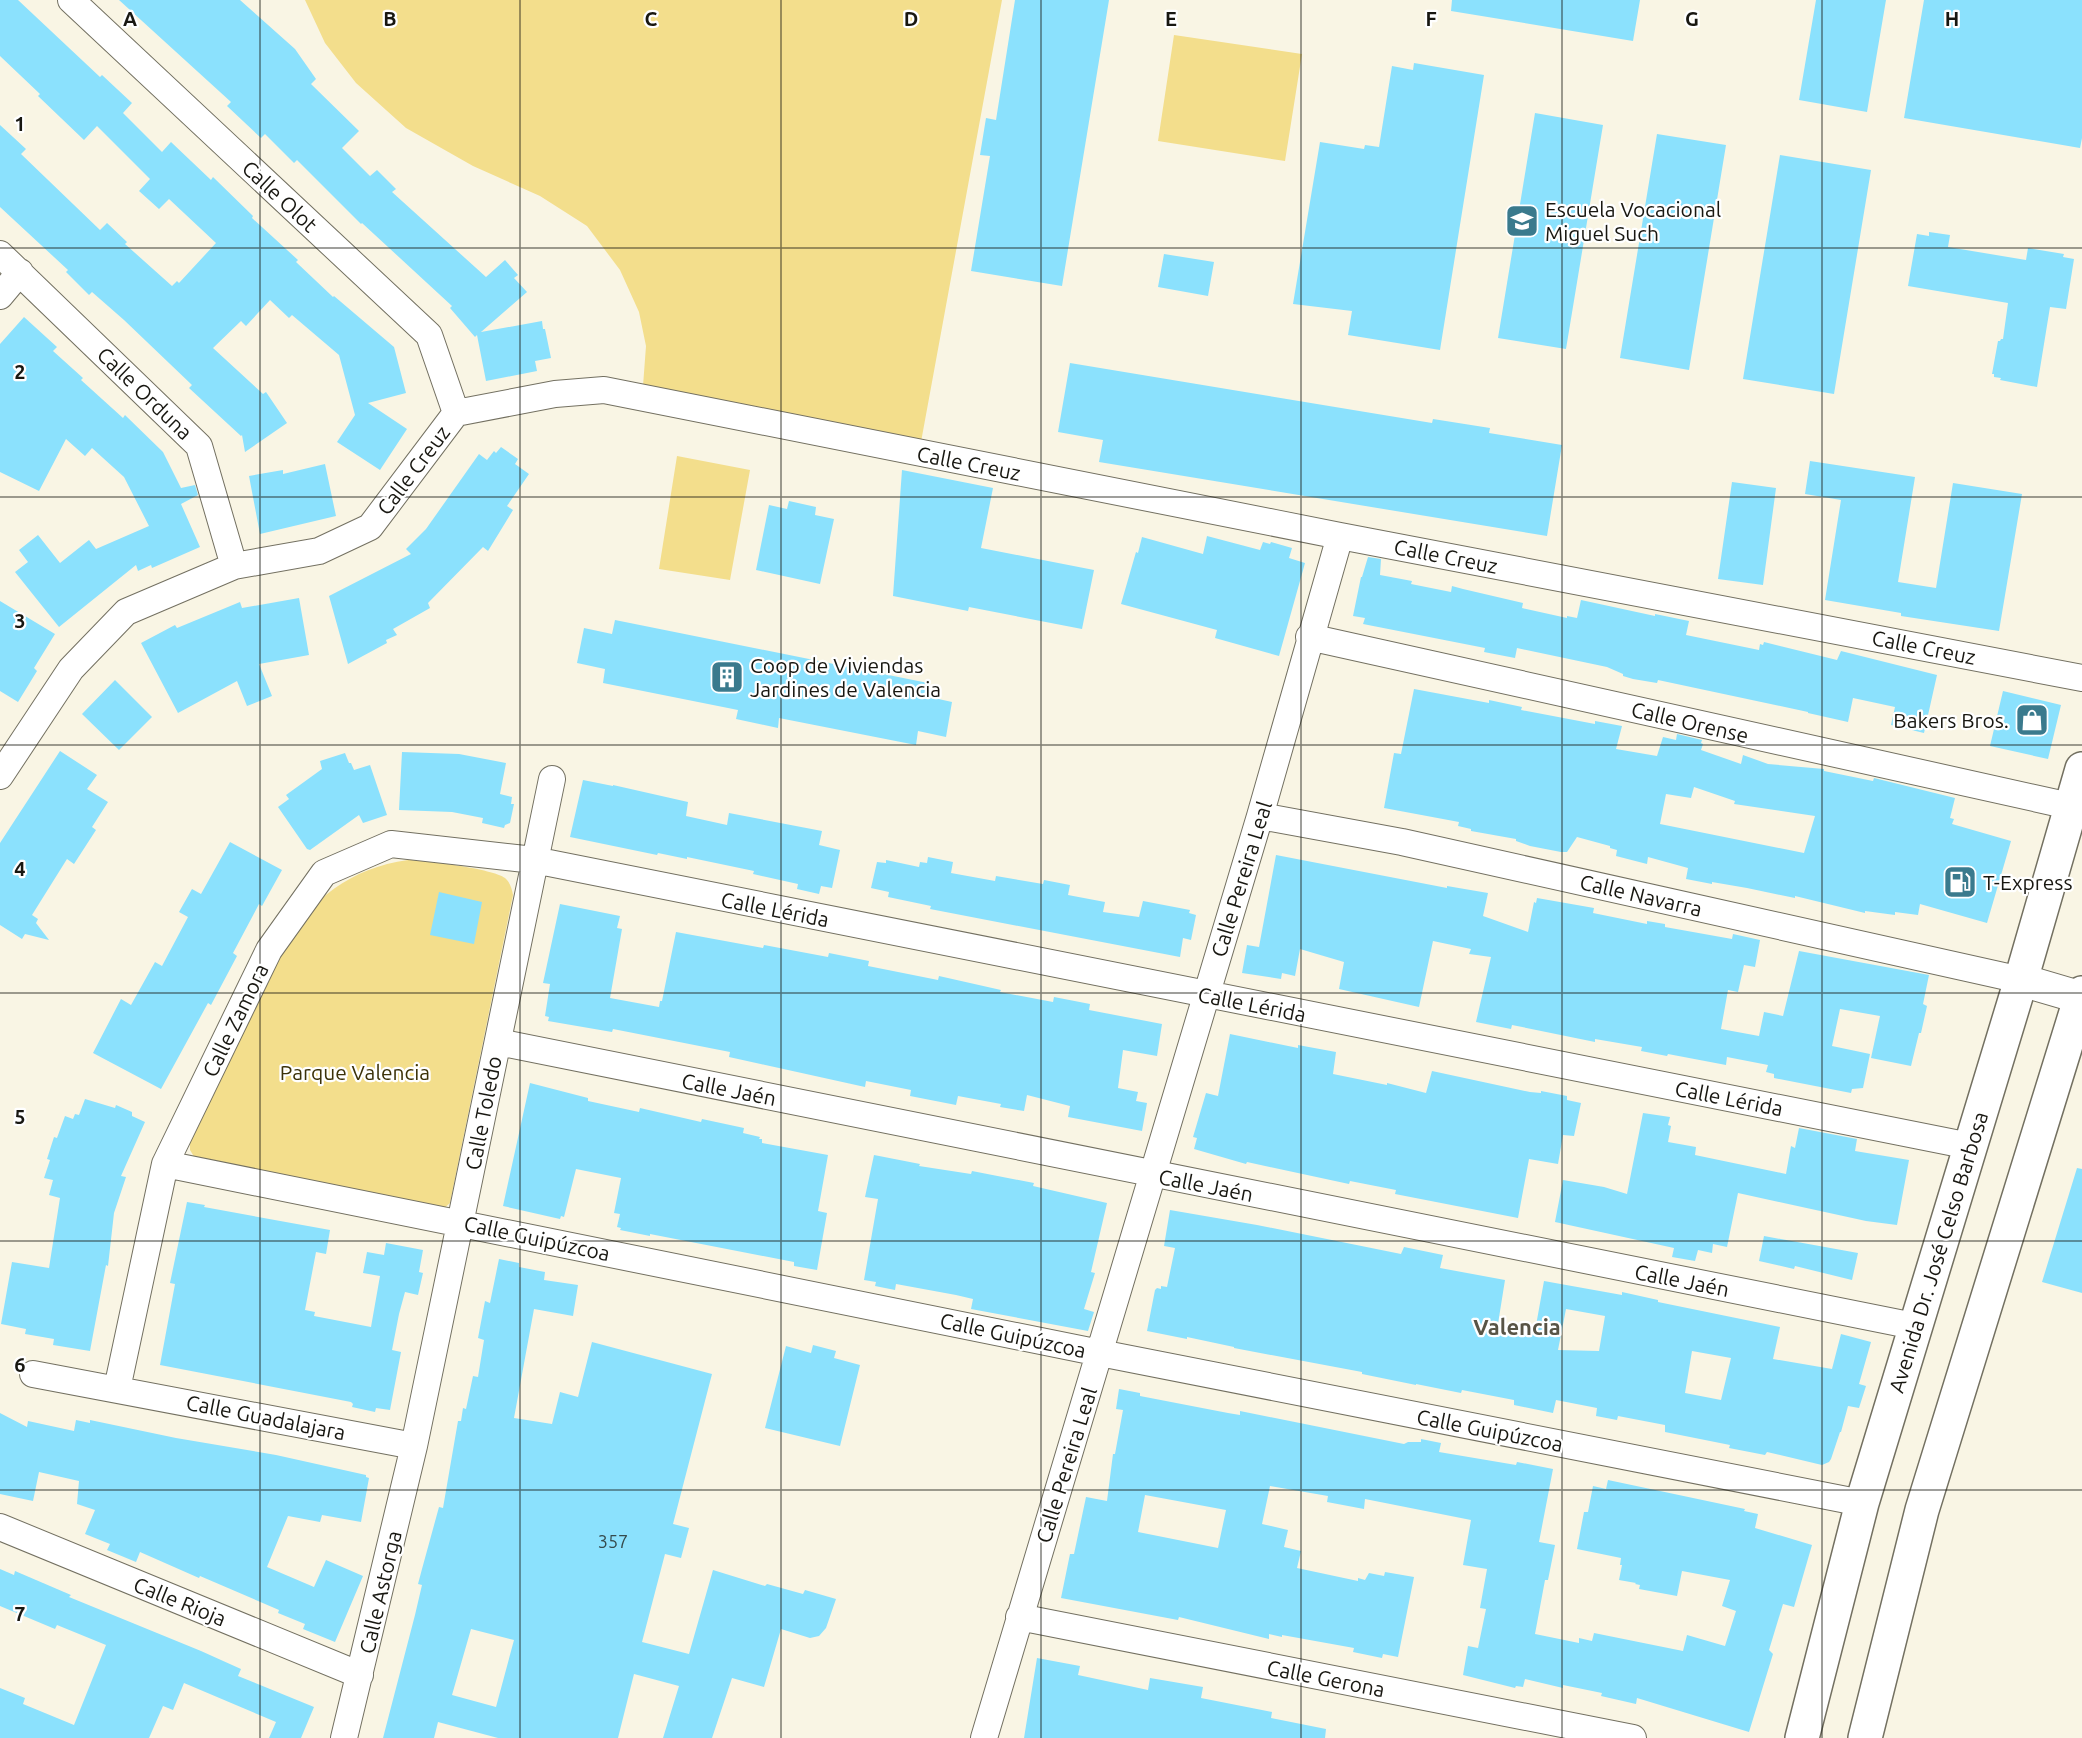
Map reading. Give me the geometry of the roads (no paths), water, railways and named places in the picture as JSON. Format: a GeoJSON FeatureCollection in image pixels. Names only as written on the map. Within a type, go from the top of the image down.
{"type":"FeatureCollection","features":[{"type":"Feature","properties":{"kind":"main road","name":"Avenida Dr. José Celso Barbosa"},"geometry":{"type":"LineString","coordinates":[[1802,1738],[1862,1503],[2021,980],[2082,769]]}},
{"type":"Feature","properties":{"kind":"main road"},"geometry":{"type":"LineString","coordinates":[[1865,1738],[1922,1510],[2082,996]]}},
{"type":"Feature","properties":{"kind":"street","name":"Calle Olot"},"geometry":{"type":"LineString","coordinates":[[71,0],[429,335],[456,413]]}},
{"type":"Feature","properties":{"kind":"street","name":"Calle Orduna"},"geometry":{"type":"LineString","coordinates":[[0,254],[199,446],[234,566]]}},
{"type":"Feature","properties":{"kind":"street"},"geometry":{"type":"LineString","coordinates":[[0,296],[20,272]]}},
{"type":"Feature","properties":{"kind":"street","name":"Calle Creuz"},"geometry":{"type":"LineString","coordinates":[[0,776],[71,669],[126,612],[234,566],[319,551],[370,526],[456,413],[555,394],[604,390],[1340,536],[2082,678]]}},
{"type":"Feature","properties":{"kind":"street","name":"Calle Pereira Leal"},"geometry":{"type":"LineString","coordinates":[[984,1738],[1260,816],[1309,637],[1340,536]]}},
{"type":"Feature","properties":{"kind":"street","name":"Calle Orense"},"geometry":{"type":"LineString","coordinates":[[1309,637],[2070,806]]}},
{"type":"Feature","properties":{"kind":"street","name":"Calle Toledo"},"geometry":{"type":"LineString","coordinates":[[414,1446],[552,779]]}},
{"type":"Feature","properties":{"kind":"street","name":"Calle Navarra"},"geometry":{"type":"LineString","coordinates":[[1260,816],[1402,842],[2021,980]]}},
{"type":"Feature","properties":{"kind":"street","name":"Calle Zamora"},"geometry":{"type":"LineString","coordinates":[[117,1389],[165,1164],[269,950],[324,873],[391,844],[534,860]]}},
{"type":"Feature","properties":{"kind":"street","name":"Calle Lérida"},"geometry":{"type":"LineString","coordinates":[[534,860],[1970,1146]]}},
{"type":"Feature","properties":{"kind":"street"},"geometry":{"type":"LineString","coordinates":[[2021,980],[2082,996]]}},
{"type":"Feature","properties":{"kind":"street","name":"Calle Jaén"},"geometry":{"type":"LineString","coordinates":[[498,1042],[1914,1326]]}},
{"type":"Feature","properties":{"kind":"street","name":"Calle Guipúzcoa"},"geometry":{"type":"LineString","coordinates":[[165,1164],[1100,1353],[1862,1503]]}},
{"type":"Feature","properties":{"kind":"street","name":"Calle Guadalajara"},"geometry":{"type":"LineString","coordinates":[[33,1374],[414,1446]]}},
{"type":"Feature","properties":{"kind":"street","name":"Calle Astorga"},"geometry":{"type":"LineString","coordinates":[[344,1738],[414,1446]]}},
{"type":"Feature","properties":{"kind":"street","name":"Calle Rioja"},"geometry":{"type":"LineString","coordinates":[[0,1527],[360,1675]]}},
{"type":"Feature","properties":{"kind":"street","name":"Calle Gerona"},"geometry":{"type":"LineString","coordinates":[[1019,1617],[1633,1738]]}},
{"type":"Feature","properties":{"kind":"place","name":"Escuela Vocacional Miguel Such"},"geometry":{"type":"Point","coordinates":[1522,221]}},
{"type":"Feature","properties":{"kind":"place","name":"Coop de Viviendas Jardines de Valencia"},"geometry":{"type":"Point","coordinates":[727,677]}},
{"type":"Feature","properties":{"kind":"place","name":"Bakers Bros."},"geometry":{"type":"Point","coordinates":[2032,720]}},
{"type":"Feature","properties":{"kind":"place","name":"T-Express"},"geometry":{"type":"Point","coordinates":[1960,882]}},
{"type":"Feature","properties":{"kind":"district","name":"Valencia"},"geometry":{"type":"Point","coordinates":[1517,1326]}},
{"type":"Feature","properties":{"kind":"park label","name":"Parque Valencia"},"geometry":{"type":"Point","coordinates":[355,1072]}}]}
